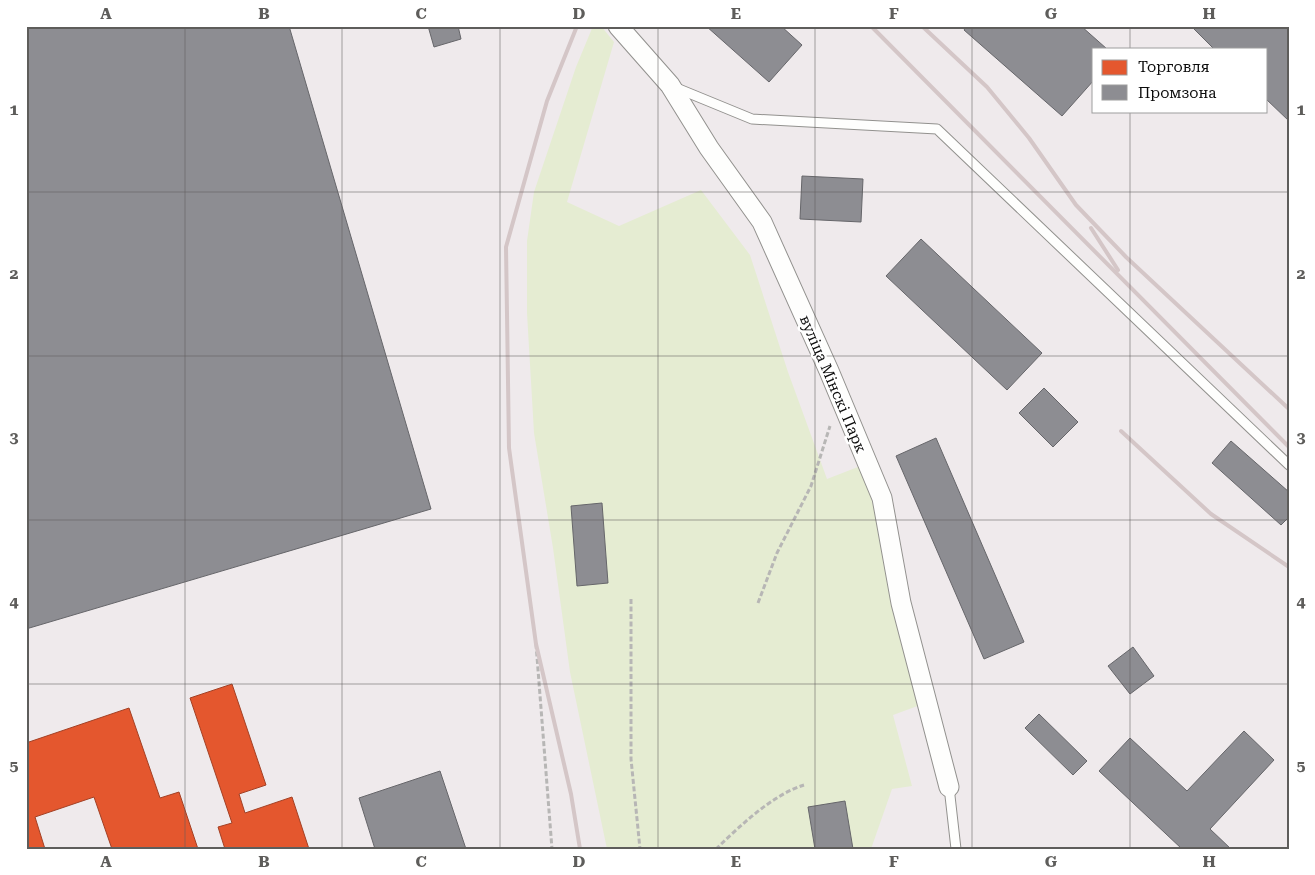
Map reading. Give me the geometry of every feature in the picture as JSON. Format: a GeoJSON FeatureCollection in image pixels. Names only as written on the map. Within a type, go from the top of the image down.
{"type":"FeatureCollection","features":[{"type":"Feature","properties":{"kind":"street","name":"вуліца Мінскі Парк"},"geometry":{"type":"LineString","coordinates":[[618,26],[670,85],[709,148],[762,222],[829,371],[882,498],[901,603],[949,787]]}},
{"type":"Feature","properties":{"kind":"lane"},"geometry":{"type":"LineString","coordinates":[[670,85],[752,119],[937,128],[1289,464]]}},
{"type":"Feature","properties":{"kind":"lane"},"geometry":{"type":"LineString","coordinates":[[949,787],[956,849]]}},
{"type":"Feature","properties":{"kind":"path"},"geometry":{"type":"LineString","coordinates":[[758,603],[777,553],[811,486],[831,423]]}},
{"type":"Feature","properties":{"kind":"path"},"geometry":{"type":"LineString","coordinates":[[630,599],[631,759],[640,849]]}},
{"type":"Feature","properties":{"kind":"path"},"geometry":{"type":"LineString","coordinates":[[536,644],[552,849]]}},
{"type":"Feature","properties":{"kind":"path"},"geometry":{"type":"LineString","coordinates":[[716,849],[739,827],[790,789],[804,785]]}},
{"type":"Feature","properties":{"kind":"shaded area"},"geometry":{"type":"Polygon","coordinates":[[[26,26],[1289,26],[1289,849],[26,849],[26,26]]]}},
{"type":"Feature","properties":{"kind":"green space"},"geometry":{"type":"Polygon","coordinates":[[[593,26],[601,26],[614,42],[567,202],[619,226],[701,190],[750,255],[788,372],[827,479],[863,465],[923,704],[893,715],[912,786],[892,789],[871,849],[607,849],[570,672],[553,548],[534,433],[527,313],[527,241],[534,192],[576,67],[593,26]]]}},
{"type":"Feature","properties":{"kind":"building: Торговля"},"geometry":{"type":"Polygon","coordinates":[[[232,684],[266,785],[239,794],[245,813],[292,797],[309,849],[225,849],[218,827],[232,823],[190,698],[232,684]]]}},
{"type":"Feature","properties":{"kind":"building: Торговля"},"geometry":{"type":"Polygon","coordinates":[[[129,708],[160,798],[179,792],[198,849],[112,849],[94,797],[35,817],[45,849],[26,849],[26,743],[129,708]]]}},
{"type":"Feature","properties":{"kind":"building: Промзона"},"geometry":{"type":"Polygon","coordinates":[[[26,26],[289,26],[431,509],[26,629],[26,26]]]}},
{"type":"Feature","properties":{"kind":"building: Промзона"},"geometry":{"type":"Polygon","coordinates":[[[428,26],[458,26],[461,39],[434,47],[428,26]]]}},
{"type":"Feature","properties":{"kind":"building: Промзона"},"geometry":{"type":"Polygon","coordinates":[[[706,26],[781,26],[802,45],[769,82],[706,26]]]}},
{"type":"Feature","properties":{"kind":"building: Промзона"},"geometry":{"type":"Polygon","coordinates":[[[967,26],[1081,26],[1106,48],[1092,48],[1092,82],[1062,116],[964,30],[967,26]]]}},
{"type":"Feature","properties":{"kind":"building: Промзона"},"geometry":{"type":"Polygon","coordinates":[[[1191,26],[1289,26],[1289,121],[1268,101],[1268,48],[1213,48],[1191,26]]]}},
{"type":"Feature","properties":{"kind":"building: Промзона"},"geometry":{"type":"Polygon","coordinates":[[[802,176],[863,179],[861,222],[800,219],[802,176]]]}},
{"type":"Feature","properties":{"kind":"building: Промзона"},"geometry":{"type":"Polygon","coordinates":[[[921,239],[1042,353],[1007,390],[886,276],[921,239]]]}},
{"type":"Feature","properties":{"kind":"building: Промзона"},"geometry":{"type":"Polygon","coordinates":[[[1044,388],[1078,422],[1053,447],[1019,413],[1044,388]]]}},
{"type":"Feature","properties":{"kind":"building: Промзона"},"geometry":{"type":"Polygon","coordinates":[[[936,438],[1024,642],[984,659],[896,456],[936,438]]]}},
{"type":"Feature","properties":{"kind":"building: Промзона"},"geometry":{"type":"Polygon","coordinates":[[[1231,441],[1289,492],[1289,517],[1281,525],[1212,463],[1231,441]]]}},
{"type":"Feature","properties":{"kind":"building: Промзона"},"geometry":{"type":"Polygon","coordinates":[[[602,503],[608,583],[577,586],[571,506],[602,503]]]}},
{"type":"Feature","properties":{"kind":"building: Промзона"},"geometry":{"type":"Polygon","coordinates":[[[1133,647],[1154,676],[1130,694],[1108,666],[1133,647]]]}},
{"type":"Feature","properties":{"kind":"building: Промзона"},"geometry":{"type":"Polygon","coordinates":[[[1039,714],[1087,761],[1073,775],[1025,728],[1039,714]]]}},
{"type":"Feature","properties":{"kind":"building: Промзона"},"geometry":{"type":"Polygon","coordinates":[[[1244,731],[1274,760],[1210,829],[1231,849],[1182,849],[1099,771],[1130,738],[1187,791],[1244,731]]]}},
{"type":"Feature","properties":{"kind":"building: Промзона"},"geometry":{"type":"Polygon","coordinates":[[[440,771],[466,849],[375,849],[359,798],[440,771]]]}},
{"type":"Feature","properties":{"kind":"building: Промзона"},"geometry":{"type":"Polygon","coordinates":[[[845,801],[853,849],[815,849],[808,807],[845,801]]]}},
{"type":"Feature","properties":{"kind":"railway"},"geometry":{"type":"LineString","coordinates":[[577,26],[547,101],[506,247],[509,448],[536,644],[571,794],[580,849]]}},
{"type":"Feature","properties":{"kind":"railway"},"geometry":{"type":"LineString","coordinates":[[871,26],[1289,447]]}},
{"type":"Feature","properties":{"kind":"railway"},"geometry":{"type":"LineString","coordinates":[[922,26],[987,87],[1029,138],[1076,205],[1126,257],[1289,409]]}},
{"type":"Feature","properties":{"kind":"railway"},"geometry":{"type":"LineString","coordinates":[[1091,228],[1118,270]]}},
{"type":"Feature","properties":{"kind":"railway"},"geometry":{"type":"LineString","coordinates":[[1121,431],[1211,514],[1289,567]]}}]}
